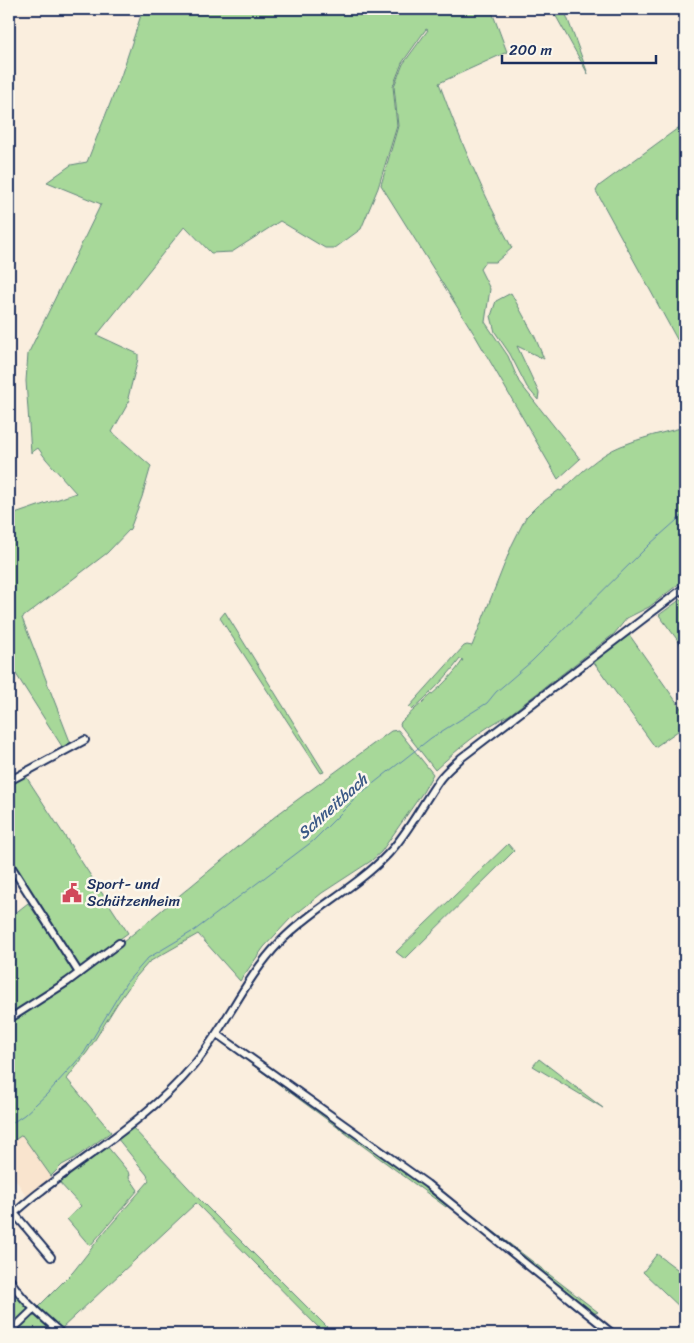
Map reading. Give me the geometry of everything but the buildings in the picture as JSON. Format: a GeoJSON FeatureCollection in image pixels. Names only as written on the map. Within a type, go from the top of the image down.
{"type":"FeatureCollection","features":[{"type":"Feature","properties":{"kind":"street"},"geometry":{"type":"LineString","coordinates":[[51,1257],[11,1215],[157,1103],[194,1065],[217,1034],[246,985],[266,957],[296,926],[375,868],[405,833],[440,779],[451,768],[474,748],[685,587]]}},
{"type":"Feature","properties":{"kind":"street"},"geometry":{"type":"LineString","coordinates":[[9,781],[85,740]]}},
{"type":"Feature","properties":{"kind":"street"},"geometry":{"type":"LineString","coordinates":[[9,863],[79,973]]}},
{"type":"Feature","properties":{"kind":"street"},"geometry":{"type":"LineString","coordinates":[[9,1019],[53,992],[119,943]]}},
{"type":"Feature","properties":{"kind":"street"},"geometry":{"type":"LineString","coordinates":[[217,1034],[427,1184],[613,1334]]}},
{"type":"Feature","properties":{"kind":"street"},"geometry":{"type":"LineString","coordinates":[[9,1278],[34,1309],[62,1334]]}},
{"type":"Feature","properties":{"kind":"street"},"geometry":{"type":"LineString","coordinates":[[9,1333],[34,1309]]}},
{"type":"Feature","properties":{"kind":"shaded area"},"geometry":{"type":"Polygon","coordinates":[[[22,1134],[51,1176],[51,1178],[27,1197],[9,1170],[9,1144],[22,1134]]]}},
{"type":"Feature","properties":{"kind":"green space"},"geometry":{"type":"Polygon","coordinates":[[[143,9],[491,9],[507,52],[439,83],[472,167],[512,248],[496,262],[485,262],[480,269],[490,289],[485,322],[508,356],[519,382],[580,459],[558,479],[476,337],[381,185],[398,126],[394,86],[403,64],[428,30],[426,29],[402,63],[393,86],[397,126],[378,188],[361,229],[335,248],[325,248],[280,221],[232,252],[211,253],[185,226],[97,335],[138,354],[128,398],[130,400],[112,432],[151,466],[130,529],[107,553],[22,618],[71,744],[63,748],[9,663],[9,521],[15,514],[76,493],[38,448],[31,453],[26,381],[28,354],[101,204],[47,182],[71,165],[87,162],[121,76],[143,9]]]}},
{"type":"Feature","properties":{"kind":"green space"},"geometry":{"type":"Polygon","coordinates":[[[552,9],[564,9],[588,74],[552,9]]]}},
{"type":"Feature","properties":{"kind":"green space"},"geometry":{"type":"Polygon","coordinates":[[[685,123],[685,354],[596,191],[599,186],[685,123]]]}},
{"type":"Feature","properties":{"kind":"green space"},"geometry":{"type":"Polygon","coordinates":[[[511,293],[535,337],[544,359],[517,346],[539,393],[538,400],[527,387],[510,354],[495,332],[491,316],[496,301],[511,293]]]}},
{"type":"Feature","properties":{"kind":"green space"},"geometry":{"type":"Polygon","coordinates":[[[685,427],[685,579],[649,607],[627,618],[614,634],[509,715],[470,740],[435,770],[400,725],[401,722],[457,669],[463,660],[460,659],[438,686],[412,710],[409,707],[464,646],[472,646],[512,545],[526,517],[537,506],[559,490],[561,491],[604,455],[629,443],[685,427]]]}},
{"type":"Feature","properties":{"kind":"green space"},"geometry":{"type":"Polygon","coordinates":[[[681,599],[685,606],[685,650],[659,615],[681,599]]]}},
{"type":"Feature","properties":{"kind":"green space"},"geometry":{"type":"Polygon","coordinates":[[[225,612],[324,772],[321,773],[220,618],[225,612]]]}},
{"type":"Feature","properties":{"kind":"green space"},"geometry":{"type":"Polygon","coordinates":[[[628,633],[685,714],[685,726],[655,747],[593,661],[628,633]]]}},
{"type":"Feature","properties":{"kind":"green space"},"geometry":{"type":"Polygon","coordinates":[[[398,730],[433,774],[423,792],[381,852],[371,861],[322,893],[290,919],[264,947],[240,981],[198,934],[149,962],[117,1004],[88,1051],[67,1079],[111,1132],[62,1165],[51,1176],[22,1135],[9,1144],[9,1022],[82,976],[278,814],[391,731],[398,730]]]}},
{"type":"Feature","properties":{"kind":"green space"},"geometry":{"type":"Polygon","coordinates":[[[25,775],[128,933],[79,968],[9,860],[9,785],[25,775]]]}},
{"type":"Feature","properties":{"kind":"green space"},"geometry":{"type":"Polygon","coordinates":[[[508,844],[514,851],[405,959],[396,952],[508,844]]]}},
{"type":"Feature","properties":{"kind":"green space"},"geometry":{"type":"Polygon","coordinates":[[[28,903],[65,956],[74,973],[73,976],[9,1017],[9,907],[14,914],[28,903]]]}},
{"type":"Feature","properties":{"kind":"green space"},"geometry":{"type":"Polygon","coordinates":[[[220,1041],[411,1175],[448,1204],[446,1207],[220,1041]]]}},
{"type":"Feature","properties":{"kind":"green space"},"geometry":{"type":"Polygon","coordinates":[[[539,1059],[603,1108],[533,1066],[539,1059]]]}},
{"type":"Feature","properties":{"kind":"green space"},"geometry":{"type":"Polygon","coordinates":[[[132,1127],[199,1199],[327,1327],[322,1331],[196,1203],[61,1329],[36,1309],[73,1272],[149,1181],[147,1175],[117,1138],[132,1127]]]}},
{"type":"Feature","properties":{"kind":"green space"},"geometry":{"type":"Polygon","coordinates":[[[106,1145],[130,1174],[129,1177],[138,1190],[90,1246],[67,1219],[81,1206],[58,1181],[106,1145]]]}},
{"type":"Feature","properties":{"kind":"green space"},"geometry":{"type":"Polygon","coordinates":[[[432,1184],[598,1312],[593,1314],[432,1184]]]}},
{"type":"Feature","properties":{"kind":"green space"},"geometry":{"type":"Polygon","coordinates":[[[657,1254],[685,1275],[685,1312],[643,1272],[657,1254]]]}},
{"type":"Feature","properties":{"kind":"green space"},"geometry":{"type":"Polygon","coordinates":[[[19,1296],[29,1307],[9,1329],[9,1302],[19,1296]]]}},
{"type":"Feature","properties":{"kind":"green space"},"geometry":{"type":"Polygon","coordinates":[[[36,1316],[49,1325],[41,1334],[25,1334],[18,1328],[29,1317],[36,1316]]]}},
{"type":"Feature","properties":{"kind":"waterway","name":"Schneitbach"},"geometry":{"type":"LineString","coordinates":[[9,1125],[24,1115],[47,1094],[84,1053],[126,983],[148,958],[195,930],[313,841],[360,794],[431,738],[487,703],[496,692],[532,661],[650,544],[685,513]]}},
{"type":"Feature","properties":{"kind":"place","name":"Sport- und Schützenheim"},"geometry":{"type":"Point","coordinates":[72,893]}}]}
